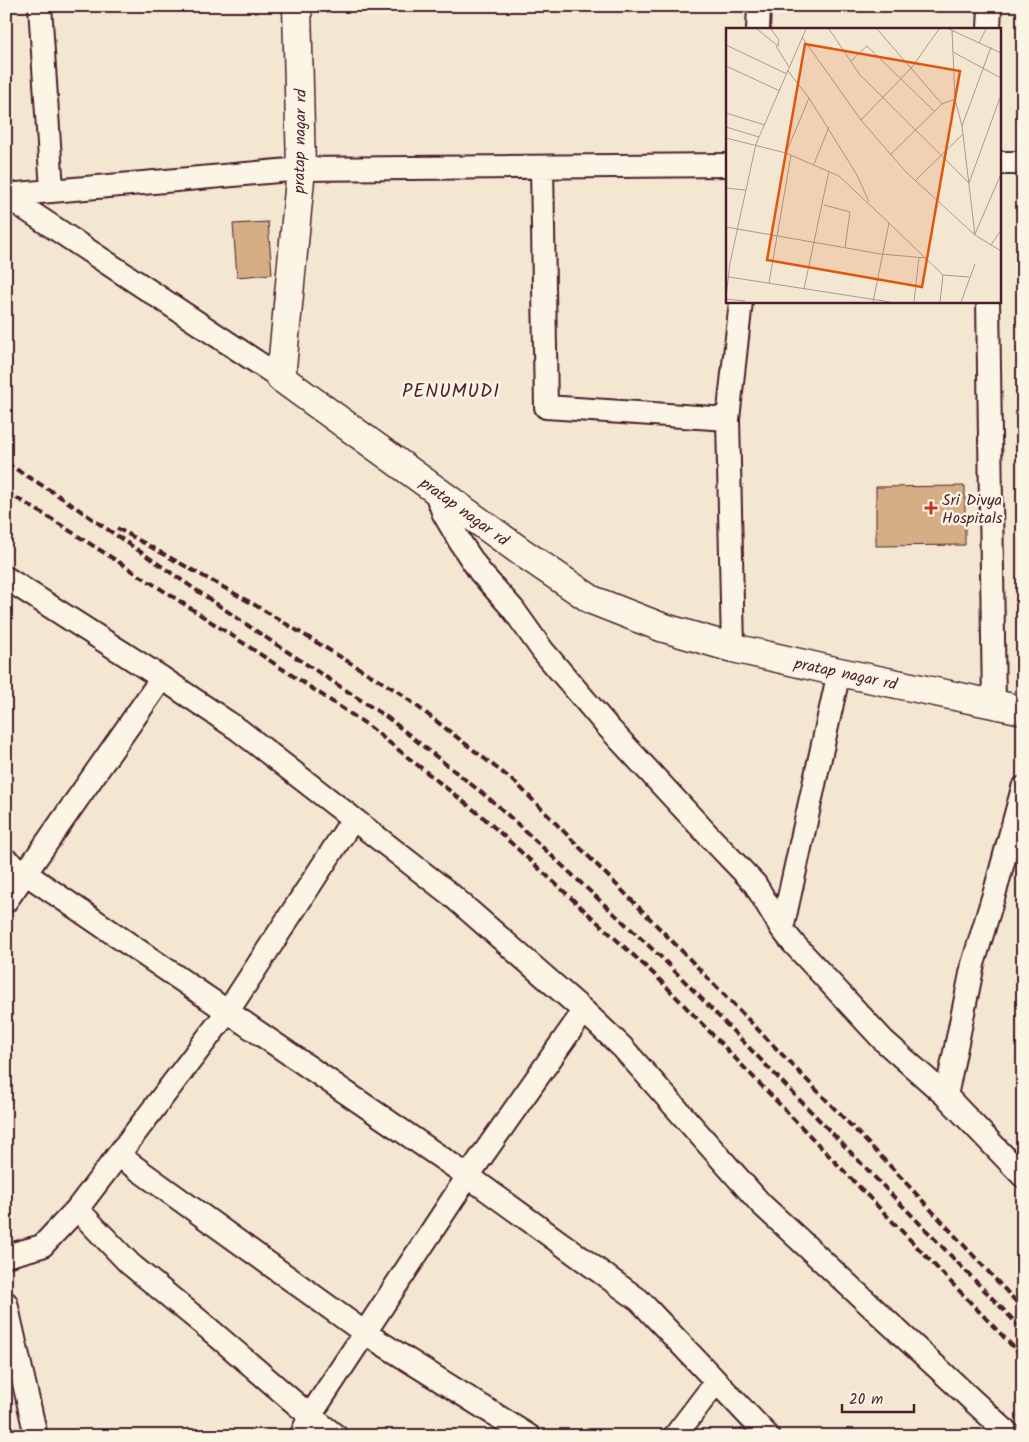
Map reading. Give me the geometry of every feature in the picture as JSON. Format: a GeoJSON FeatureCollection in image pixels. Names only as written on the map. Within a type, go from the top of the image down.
{"type":"FeatureCollection","features":[{"type":"Feature","properties":{"kind":"street"},"geometry":{"type":"LineString","coordinates":[[40,6],[52,190]]}},
{"type":"Feature","properties":{"kind":"street","name":"pratap nagar rd"},"geometry":{"type":"LineString","coordinates":[[297,6],[301,169],[281,378],[520,551],[592,600],[661,627],[733,648],[1023,710]]}},
{"type":"Feature","properties":{"kind":"street"},"geometry":{"type":"LineString","coordinates":[[758,6],[758,28]]}},
{"type":"Feature","properties":{"kind":"street"},"geometry":{"type":"LineString","coordinates":[[989,28],[990,6]]}},
{"type":"Feature","properties":{"kind":"street"},"geometry":{"type":"LineString","coordinates":[[1002,163],[1023,163]]}},
{"type":"Feature","properties":{"kind":"street"},"geometry":{"type":"LineString","coordinates":[[6,195],[301,169],[726,165]]}},
{"type":"Feature","properties":{"kind":"street"},"geometry":{"type":"LineString","coordinates":[[542,166],[546,407],[728,419]]}},
{"type":"Feature","properties":{"kind":"street"},"geometry":{"type":"LineString","coordinates":[[6,195],[281,378]]}},
{"type":"Feature","properties":{"kind":"street"},"geometry":{"type":"LineString","coordinates":[[733,648],[728,419],[741,302]]}},
{"type":"Feature","properties":{"kind":"street"},"geometry":{"type":"LineString","coordinates":[[988,302],[994,704]]}},
{"type":"Feature","properties":{"kind":"street"},"geometry":{"type":"LineString","coordinates":[[434,488],[444,514],[462,545],[480,572],[512,609],[543,652],[608,726],[755,884],[782,929],[793,943],[884,1041],[946,1096],[1023,1176]]}},
{"type":"Feature","properties":{"kind":"street"},"geometry":{"type":"LineString","coordinates":[[6,578],[239,730],[450,894],[584,1011],[622,1047],[760,1204],[1011,1436]]}},
{"type":"Feature","properties":{"kind":"street"},"geometry":{"type":"LineString","coordinates":[[782,929],[839,672]]}},
{"type":"Feature","properties":{"kind":"street"},"geometry":{"type":"LineString","coordinates":[[6,901],[162,678]]}},
{"type":"Feature","properties":{"kind":"street"},"geometry":{"type":"LineString","coordinates":[[946,1096],[973,964],[1023,788]]}},
{"type":"Feature","properties":{"kind":"street"},"geometry":{"type":"LineString","coordinates":[[6,1256],[42,1246],[77,1209],[228,1011],[353,819]]}},
{"type":"Feature","properties":{"kind":"street"},"geometry":{"type":"LineString","coordinates":[[6,860],[468,1176],[639,1300],[768,1436]]}},
{"type":"Feature","properties":{"kind":"street"},"geometry":{"type":"LineString","coordinates":[[306,1426],[468,1176],[584,1011]]}},
{"type":"Feature","properties":{"kind":"street"},"geometry":{"type":"LineString","coordinates":[[118,1155],[365,1333],[529,1436]]}},
{"type":"Feature","properties":{"kind":"street"},"geometry":{"type":"LineString","coordinates":[[77,1209],[130,1264],[306,1426],[336,1436]]}},
{"type":"Feature","properties":{"kind":"street"},"geometry":{"type":"LineString","coordinates":[[6,1303],[36,1436]]}},
{"type":"Feature","properties":{"kind":"street"},"geometry":{"type":"LineString","coordinates":[[675,1436],[716,1382]]}},
{"type":"Feature","properties":{"kind":"building"},"geometry":{"type":"Polygon","coordinates":[[[268,222],[272,274],[237,277],[233,224],[268,222]]]}},
{"type":"Feature","properties":{"kind":"building"},"geometry":{"type":"Polygon","coordinates":[[[965,486],[965,545],[876,546],[876,487],[965,486]]]}},
{"type":"Feature","properties":{"kind":"railway"},"geometry":{"type":"LineString","coordinates":[[6,463],[56,494],[259,633],[388,718],[497,805],[663,959],[1023,1330]]}},
{"type":"Feature","properties":{"kind":"railway"},"geometry":{"type":"LineString","coordinates":[[6,492],[178,600],[366,724],[484,818],[656,976],[1023,1357]]}},
{"type":"Feature","properties":{"kind":"railway"},"geometry":{"type":"LineString","coordinates":[[117,528],[255,605],[400,693],[516,783],[894,1170],[1023,1309]]}},
{"type":"Feature","properties":{"kind":"place","name":"Sri Divya Hospitals"},"geometry":{"type":"Point","coordinates":[931,508]}},
{"type":"Feature","properties":{"kind":"district","name":"PENUMUDI"},"geometry":{"type":"Point","coordinates":[451,390]}}]}
